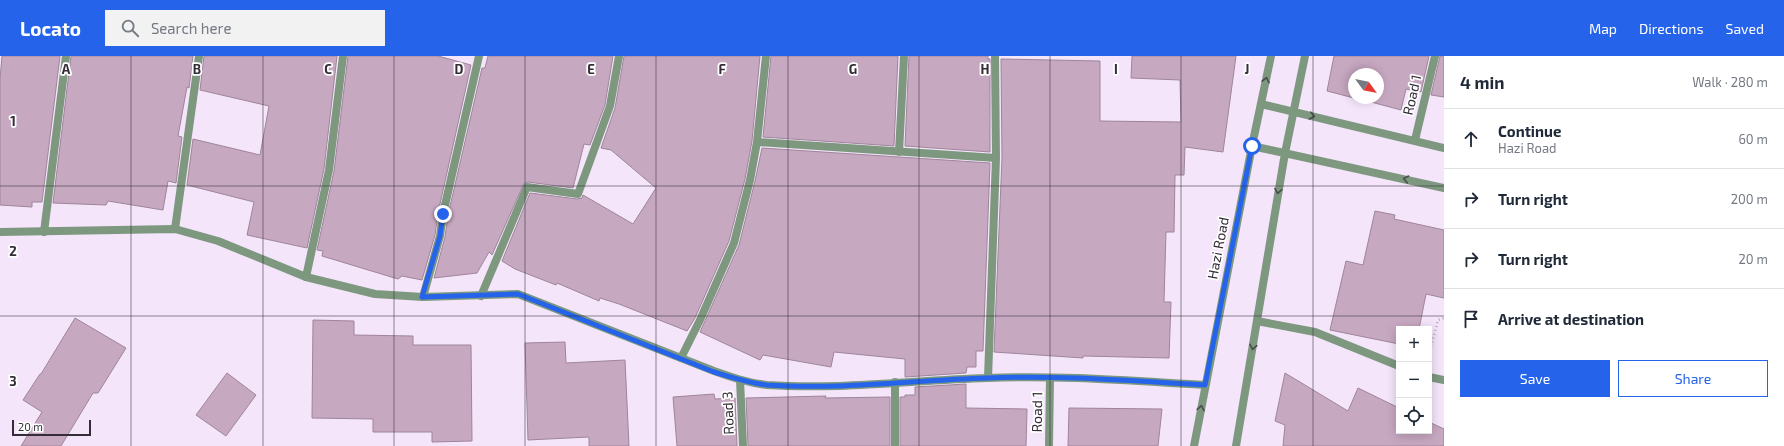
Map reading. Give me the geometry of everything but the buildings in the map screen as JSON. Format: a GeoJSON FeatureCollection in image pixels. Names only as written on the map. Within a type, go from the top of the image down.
{"type":"FeatureCollection","features":[{"type":"Feature","properties":{"kind":"street"},"geometry":{"type":"LineString","coordinates":[[44,232],[66,56]]}},
{"type":"Feature","properties":{"kind":"street"},"geometry":{"type":"LineString","coordinates":[[175,229],[199,56]]}},
{"type":"Feature","properties":{"kind":"street"},"geometry":{"type":"LineString","coordinates":[[306,277],[328,170],[343,56]]}},
{"type":"Feature","properties":{"kind":"street"},"geometry":{"type":"LineString","coordinates":[[422,297],[440,236],[443,214],[479,56]]}},
{"type":"Feature","properties":{"kind":"street"},"geometry":{"type":"LineString","coordinates":[[481,296],[527,187],[578,194],[610,106],[619,56]]}},
{"type":"Feature","properties":{"kind":"street"},"geometry":{"type":"LineString","coordinates":[[681,358],[700,320],[734,243],[750,180],[757,142],[766,56]]}},
{"type":"Feature","properties":{"kind":"street"},"geometry":{"type":"LineString","coordinates":[[899,152],[904,56]]}},
{"type":"Feature","properties":{"kind":"street"},"geometry":{"type":"LineString","coordinates":[[988,378],[996,158],[995,56]]}},
{"type":"Feature","properties":{"kind":"street","name":"Hazi Road"},"geometry":{"type":"LineString","coordinates":[[1194,446],[1252,146],[1271,56]]}},
{"type":"Feature","properties":{"kind":"street"},"geometry":{"type":"LineString","coordinates":[[1236,446],[1285,153],[1305,56]]}},
{"type":"Feature","properties":{"kind":"street","name":"Road 1"},"geometry":{"type":"LineString","coordinates":[[1415,140],[1435,56]]}},
{"type":"Feature","properties":{"kind":"street"},"geometry":{"type":"LineString","coordinates":[[1261,104],[1444,148]]}},
{"type":"Feature","properties":{"kind":"street"},"geometry":{"type":"LineString","coordinates":[[757,142],[996,158]]}},
{"type":"Feature","properties":{"kind":"street"},"geometry":{"type":"LineString","coordinates":[[1252,146],[1444,188]]}},
{"type":"Feature","properties":{"kind":"street"},"geometry":{"type":"LineString","coordinates":[[0,232],[175,229],[218,241],[306,277],[375,294],[422,297],[518,294],[740,380],[766,385],[826,385],[988,378],[1050,378],[1205,385]]}},
{"type":"Feature","properties":{"kind":"street"},"geometry":{"type":"LineString","coordinates":[[1257,321],[1315,332],[1396,365]]}},
{"type":"Feature","properties":{"kind":"street","name":"Road 1"},"geometry":{"type":"LineString","coordinates":[[1049,446],[1050,378]]}},
{"type":"Feature","properties":{"kind":"street"},"geometry":{"type":"LineString","coordinates":[[1432,378],[1444,380]]}},
{"type":"Feature","properties":{"kind":"street","name":"Road 3"},"geometry":{"type":"LineString","coordinates":[[740,380],[743,446]]}},
{"type":"Feature","properties":{"kind":"street"},"geometry":{"type":"LineString","coordinates":[[895,382],[895,446]]}},
{"type":"Feature","properties":{"kind":"path"},"geometry":{"type":"LineString","coordinates":[[1432,343],[1438,320],[1444,318]]}},
{"type":"Feature","properties":{"kind":"route"},"geometry":{"type":"LineString","coordinates":[[443,214],[440,236],[422,297],[518,294],[714,372],[740,380],[766,385],[826,385],[988,378],[1050,378],[1205,385],[1252,146]]}}]}
